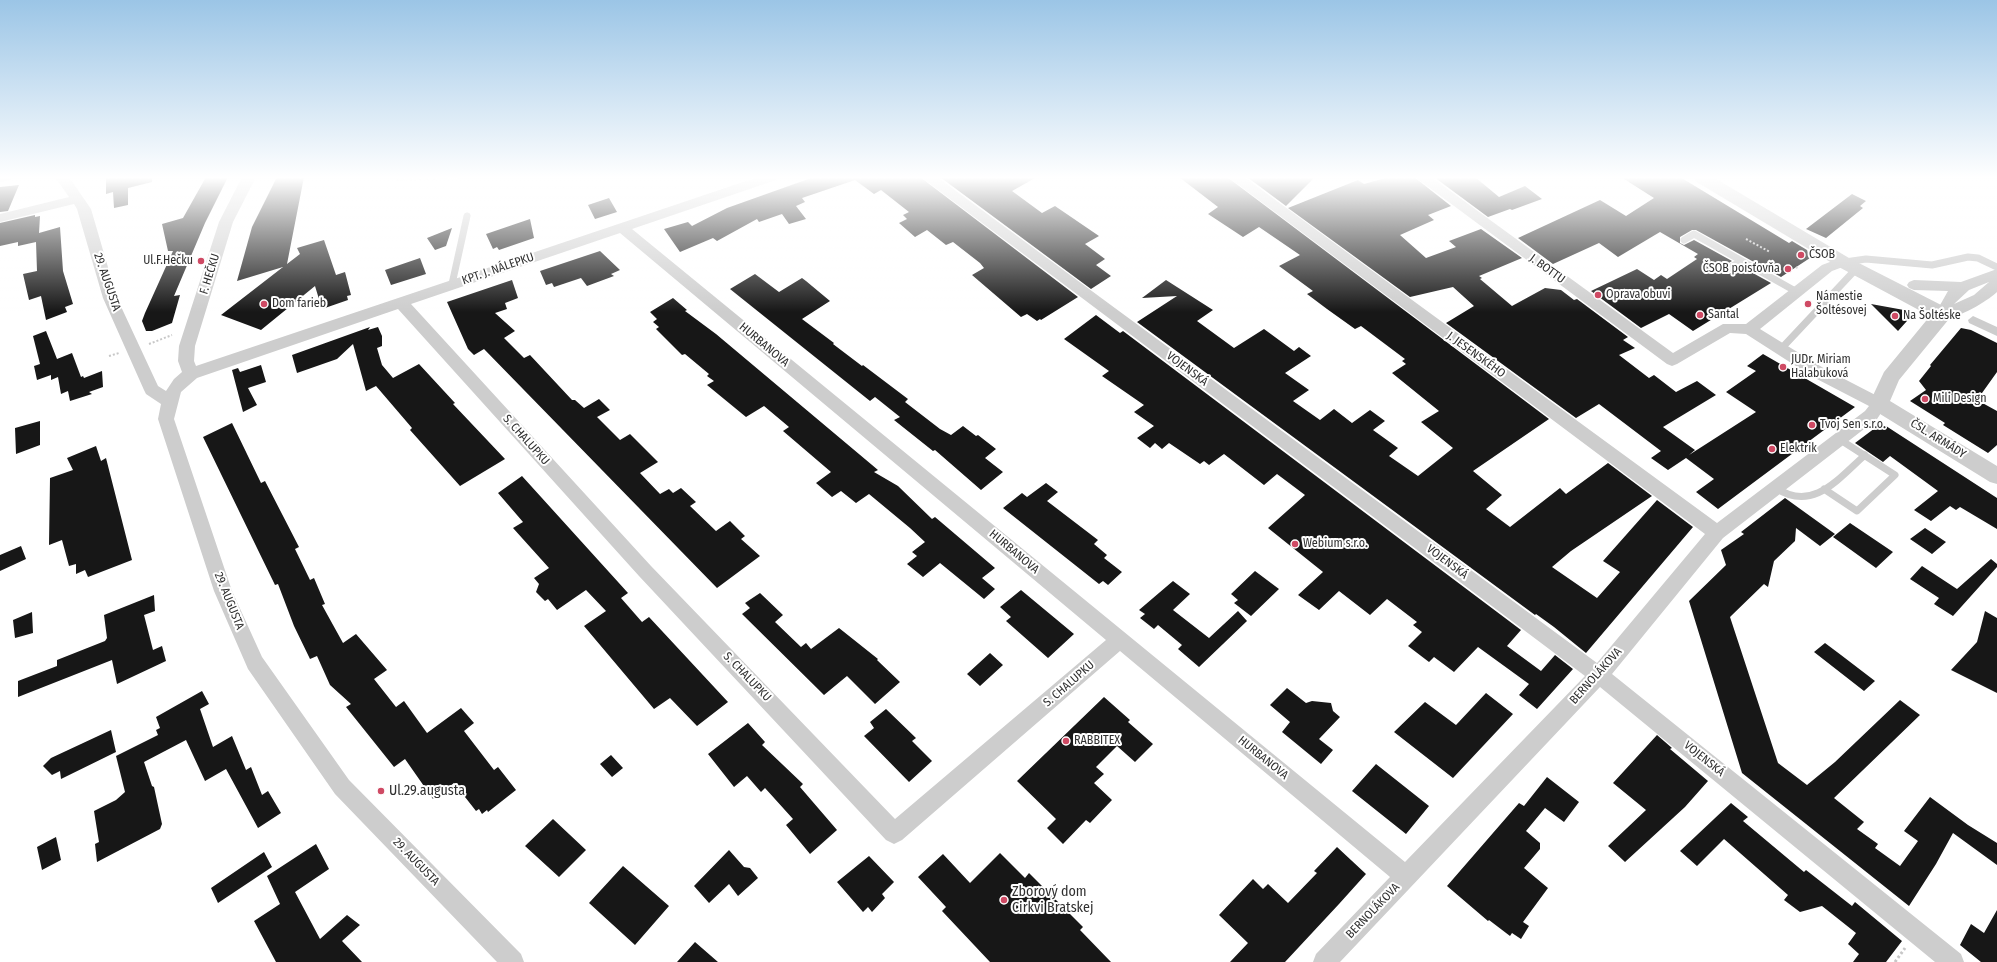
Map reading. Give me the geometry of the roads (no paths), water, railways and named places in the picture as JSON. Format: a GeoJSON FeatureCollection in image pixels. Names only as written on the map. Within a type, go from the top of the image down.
{"type":"FeatureCollection","features":[{"type":"Feature","properties":{"kind":"street","name":"29. AUGUSTA"},"geometry":{"type":"LineString","coordinates":[[88,222],[110,298],[152,390],[169,401],[166,419],[218,576],[255,663],[342,787],[513,962]]}},
{"type":"Feature","properties":{"kind":"street","name":"F. HEČKU"},"geometry":{"type":"LineString","coordinates":[[191,374],[186,360],[187,346],[226,222]]}},
{"type":"Feature","properties":{"kind":"street","name":"KPT. J. NÁLEPKU"},"geometry":{"type":"LineString","coordinates":[[169,401],[176,386],[191,374],[636,222]]}},
{"type":"Feature","properties":{"kind":"street","name":"VOJENSKÁ"},"geometry":{"type":"LineString","coordinates":[[989,222],[1599,674],[1801,840],[1953,962]]}},
{"type":"Feature","properties":{"kind":"street","name":"J. JESENSKÉHO"},"geometry":{"type":"LineString","coordinates":[[1296,222],[1717,533]]}},
{"type":"Feature","properties":{"kind":"street","name":"J. BOTTU"},"geometry":{"type":"LineString","coordinates":[[1483,222],[1672,360],[1728,328],[1748,329]]}},
{"type":"Feature","properties":{"kind":"street"},"geometry":{"type":"LineString","coordinates":[[1777,222],[1849,265],[1942,314],[1969,305],[1989,294],[1997,282]]}},
{"type":"Feature","properties":{"kind":"street","name":"HURBANOVA"},"geometry":{"type":"LineString","coordinates":[[621,227],[1406,876]]}},
{"type":"Feature","properties":{"kind":"street"},"geometry":{"type":"LineString","coordinates":[[1961,287],[1947,300],[1942,314],[1891,377],[1879,404],[1819,373],[1748,329],[1830,266],[1849,265],[1914,285],[1961,287],[1997,274]]}},
{"type":"Feature","properties":{"kind":"street"},"geometry":{"type":"LineString","coordinates":[[1914,285],[1934,298],[1940,306],[1942,314]]}},
{"type":"Feature","properties":{"kind":"street","name":"S. CHALUPKU"},"geometry":{"type":"LineString","coordinates":[[400,302],[645,570],[894,833],[1120,640]]}},
{"type":"Feature","properties":{"kind":"street"},"geometry":{"type":"LineString","coordinates":[[1973,320],[1997,332]]}},
{"type":"Feature","properties":{"kind":"street","name":"BERNOLÁKOVA"},"geometry":{"type":"LineString","coordinates":[[1324,962],[1599,674],[1717,533],[1871,415],[1879,404]]}},
{"type":"Feature","properties":{"kind":"street","name":"ČSL. ARMÁDY"},"geometry":{"type":"LineString","coordinates":[[1879,404],[1997,476]]}},
{"type":"Feature","properties":{"kind":"lane","name":"KPT. J. NÁLEPKU"},"geometry":{"type":"LineString","coordinates":[[452,284],[466,222]]}},
{"type":"Feature","properties":{"kind":"lane"},"geometry":{"type":"LineString","coordinates":[[1684,240],[1694,234],[1797,292]]}},
{"type":"Feature","properties":{"kind":"lane"},"geometry":{"type":"LineString","coordinates":[[1780,350],[1849,265],[1891,260],[1932,265],[1968,257],[1978,258],[1997,267]]}},
{"type":"Feature","properties":{"kind":"lane"},"geometry":{"type":"LineString","coordinates":[[1726,270],[1741,261]]}},
{"type":"Feature","properties":{"kind":"lane"},"geometry":{"type":"LineString","coordinates":[[1824,489],[1857,511],[1895,475],[1839,439]]}},
{"type":"Feature","properties":{"kind":"lane"},"geometry":{"type":"LineString","coordinates":[[1776,488],[1784,494],[1809,497],[1824,489],[1865,456]]}},
{"type":"Feature","properties":{"kind":"place","name":"ČSOB"},"geometry":{"type":"Point","coordinates":[1801,255]}},
{"type":"Feature","properties":{"kind":"place","name":"Ul.F.Hečku"},"geometry":{"type":"Point","coordinates":[201,261]}},
{"type":"Feature","properties":{"kind":"place","name":"ČSOB poisťovňa"},"geometry":{"type":"Point","coordinates":[1788,269]}},
{"type":"Feature","properties":{"kind":"place","name":"Oprava obuvi"},"geometry":{"type":"Point","coordinates":[1598,295]}},
{"type":"Feature","properties":{"kind":"place","name":"Dom farieb"},"geometry":{"type":"Point","coordinates":[264,304]}},
{"type":"Feature","properties":{"kind":"place","name":"Námestie Šoltésovej"},"geometry":{"type":"Point","coordinates":[1808,304]}},
{"type":"Feature","properties":{"kind":"place","name":"Santal"},"geometry":{"type":"Point","coordinates":[1700,315]}},
{"type":"Feature","properties":{"kind":"place","name":"Na Šoltéske"},"geometry":{"type":"Point","coordinates":[1895,316]}},
{"type":"Feature","properties":{"kind":"place","name":"JUDr. Miriam Halabuková"},"geometry":{"type":"Point","coordinates":[1783,367]}},
{"type":"Feature","properties":{"kind":"place","name":"Mili Design"},"geometry":{"type":"Point","coordinates":[1925,399]}},
{"type":"Feature","properties":{"kind":"place","name":"Tvoj Sen s.r.o."},"geometry":{"type":"Point","coordinates":[1812,425]}},
{"type":"Feature","properties":{"kind":"place","name":"Elektrik"},"geometry":{"type":"Point","coordinates":[1772,449]}},
{"type":"Feature","properties":{"kind":"place","name":"Webium s.r.o."},"geometry":{"type":"Point","coordinates":[1295,544]}},
{"type":"Feature","properties":{"kind":"place","name":"RABBITEX"},"geometry":{"type":"Point","coordinates":[1066,741]}},
{"type":"Feature","properties":{"kind":"place","name":"Ul.29.augusta"},"geometry":{"type":"Point","coordinates":[381,791]}},
{"type":"Feature","properties":{"kind":"place","name":"Zborový dom Cirkvi Bratskej"},"geometry":{"type":"Point","coordinates":[1004,900]}}]}
